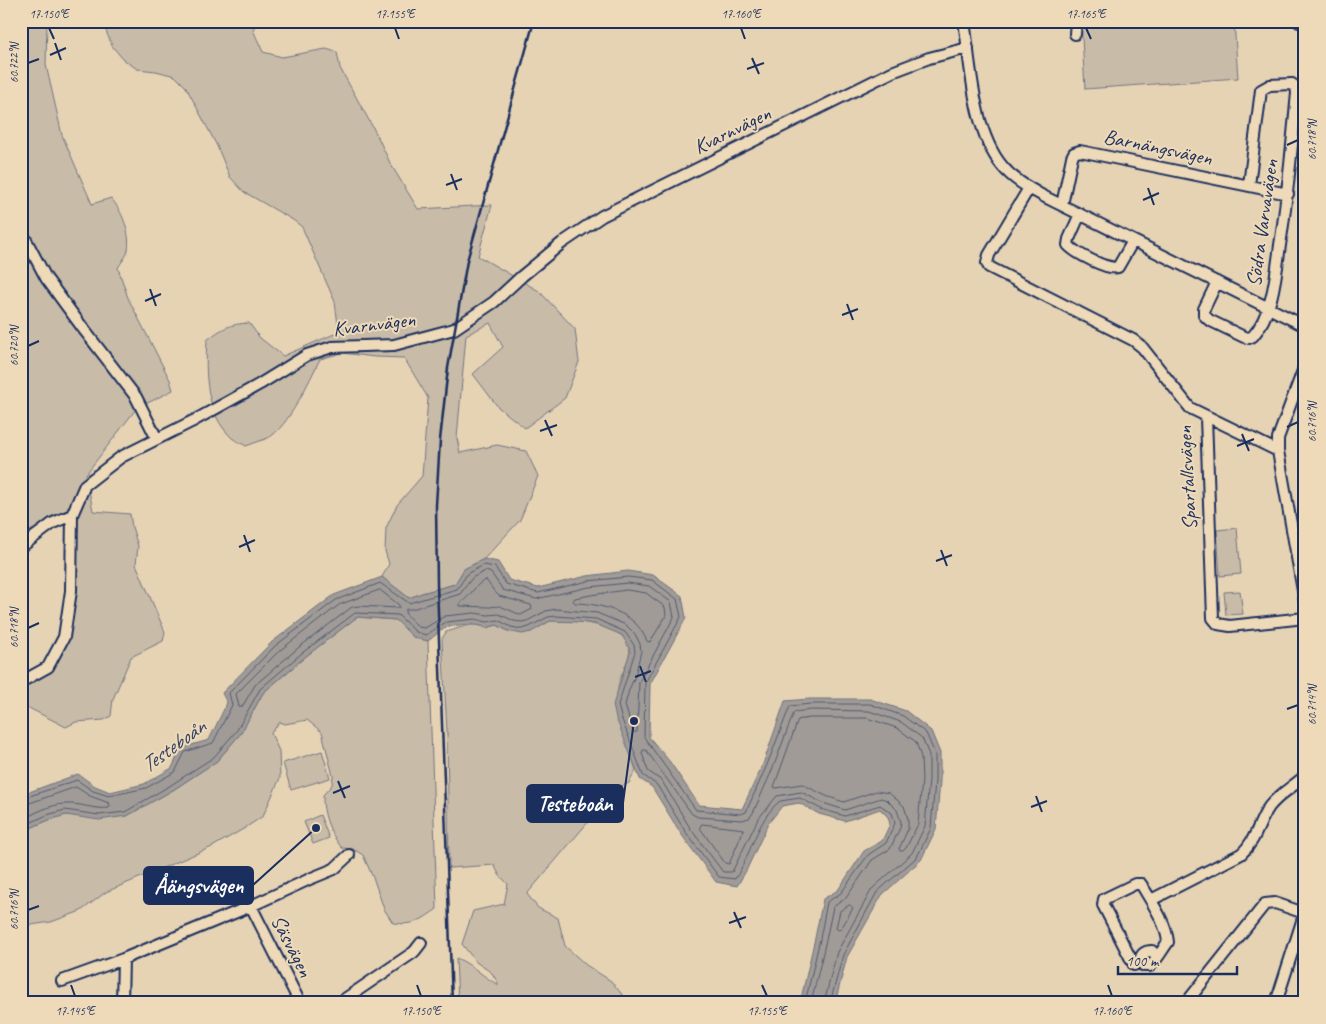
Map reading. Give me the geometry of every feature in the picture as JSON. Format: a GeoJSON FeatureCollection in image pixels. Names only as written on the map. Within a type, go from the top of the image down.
{"type":"FeatureCollection","features":[{"type":"Feature","properties":{"kind":"street"},"geometry":{"type":"LineString","coordinates":[[964,21],[979,114],[990,148],[1003,167],[1029,188],[1305,326]]}},
{"type":"Feature","properties":{"kind":"street"},"geometry":{"type":"LineString","coordinates":[[1076,21],[1076,34]]}},
{"type":"Feature","properties":{"kind":"street","name":"Kvarnvägen"},"geometry":{"type":"LineString","coordinates":[[21,682],[48,668],[64,637],[71,591],[72,516],[85,485],[121,457],[260,384],[307,355],[332,348],[394,345],[454,329],[494,302],[562,243],[602,216],[885,76],[929,58],[968,48]]}},
{"type":"Feature","properties":{"kind":"street","name":"Södra Varvavägen"},"geometry":{"type":"LineString","coordinates":[[1217,282],[1204,309],[1204,314],[1210,320],[1241,336],[1249,338],[1254,334],[1268,308],[1275,278],[1288,194],[1297,93],[1294,85],[1272,84],[1265,86],[1261,90],[1249,185]]}},
{"type":"Feature","properties":{"kind":"street","name":"Barnängsvägen"},"geometry":{"type":"LineString","coordinates":[[1062,205],[1072,157],[1074,153],[1080,151],[1288,194]]}},
{"type":"Feature","properties":{"kind":"street","name":"Spartallsvägen"},"geometry":{"type":"LineString","coordinates":[[1029,188],[989,255],[987,263],[989,267],[1133,340],[1142,347],[1190,408],[1206,417],[1213,618],[1218,624],[1230,626],[1305,618]]}},
{"type":"Feature","properties":{"kind":"street"},"geometry":{"type":"LineString","coordinates":[[1080,214],[1069,238],[1068,245],[1106,267],[1113,269],[1118,267],[1133,241]]}},
{"type":"Feature","properties":{"kind":"street"},"geometry":{"type":"LineString","coordinates":[[21,234],[25,238],[46,278],[136,396],[157,439]]}},
{"type":"Feature","properties":{"kind":"street"},"geometry":{"type":"LineString","coordinates":[[1305,365],[1279,433],[1278,451],[1305,602]]}},
{"type":"Feature","properties":{"kind":"street"},"geometry":{"type":"LineString","coordinates":[[1206,417],[1278,451]]}},
{"type":"Feature","properties":{"kind":"street"},"geometry":{"type":"LineString","coordinates":[[21,548],[52,523],[72,516]]}},
{"type":"Feature","properties":{"kind":"street"},"geometry":{"type":"LineString","coordinates":[[1150,900],[1241,854],[1252,842],[1265,814],[1274,801],[1305,776]]}},
{"type":"Feature","properties":{"kind":"street"},"geometry":{"type":"LineString","coordinates":[[62,981],[122,959],[250,906],[334,869],[349,855]]}},
{"type":"Feature","properties":{"kind":"street"},"geometry":{"type":"LineString","coordinates":[[1134,965],[1103,905],[1104,899],[1135,884],[1141,884],[1167,934],[1168,942],[1157,956]]}},
{"type":"Feature","properties":{"kind":"street"},"geometry":{"type":"LineString","coordinates":[[1186,1003],[1265,904],[1275,902],[1305,912],[1276,1003]]}},
{"type":"Feature","properties":{"kind":"street","name":"Säsvägen"},"geometry":{"type":"LineString","coordinates":[[250,906],[300,1003]]}},
{"type":"Feature","properties":{"kind":"street"},"geometry":{"type":"LineString","coordinates":[[340,1003],[414,952],[421,943]]}},
{"type":"Feature","properties":{"kind":"street"},"geometry":{"type":"LineString","coordinates":[[122,959],[122,1003]]}},
{"type":"Feature","properties":{"kind":"shaded area"},"geometry":{"type":"Polygon","coordinates":[[[21,21],[47,21],[46,65],[62,135],[92,204],[111,198],[119,209],[127,230],[129,243],[125,257],[118,268],[128,298],[170,380],[173,390],[136,409],[86,474],[93,511],[130,514],[138,546],[136,564],[165,632],[163,641],[131,657],[113,699],[111,716],[104,720],[76,722],[66,727],[21,704],[21,684],[41,675],[57,662],[69,636],[74,519],[21,533],[21,21]]]}},
{"type":"Feature","properties":{"kind":"shaded area"},"geometry":{"type":"Polygon","coordinates":[[[102,21],[257,21],[253,30],[263,52],[282,57],[326,49],[337,52],[340,68],[376,133],[390,163],[418,209],[492,205],[478,256],[539,291],[575,329],[579,362],[565,398],[525,428],[498,407],[473,374],[503,347],[490,323],[466,335],[457,438],[460,453],[497,445],[526,451],[538,476],[520,520],[484,559],[464,569],[455,584],[409,598],[382,577],[389,564],[385,551],[386,528],[397,505],[422,476],[428,398],[404,358],[342,353],[320,359],[291,414],[276,433],[246,446],[232,438],[216,417],[207,379],[207,340],[227,327],[249,323],[260,338],[283,356],[339,332],[335,302],[302,227],[244,192],[230,177],[217,146],[186,87],[175,76],[137,69],[123,59],[112,46],[102,21]]]}},
{"type":"Feature","properties":{"kind":"shaded area"},"geometry":{"type":"Polygon","coordinates":[[[1081,21],[1234,21],[1238,78],[1085,89],[1081,21]]]}},
{"type":"Feature","properties":{"kind":"shaded area"},"geometry":{"type":"Polygon","coordinates":[[[1237,528],[1241,574],[1220,576],[1217,530],[1237,528]]]}},
{"type":"Feature","properties":{"kind":"shaded area"},"geometry":{"type":"Polygon","coordinates":[[[1240,591],[1243,614],[1226,615],[1224,592],[1240,591]]]}},
{"type":"Feature","properties":{"kind":"shaded area"},"geometry":{"type":"Polygon","coordinates":[[[357,617],[396,620],[413,637],[428,641],[437,909],[412,923],[393,923],[384,909],[363,855],[353,849],[342,848],[330,830],[325,816],[323,795],[332,785],[333,776],[322,732],[307,720],[285,724],[280,722],[271,733],[279,751],[280,778],[263,816],[212,847],[106,892],[81,911],[51,922],[21,925],[21,832],[66,815],[127,816],[173,790],[217,761],[241,733],[263,693],[305,657],[357,617]]]}},
{"type":"Feature","properties":{"kind":"shaded area"},"geometry":{"type":"Polygon","coordinates":[[[550,621],[584,622],[597,625],[610,629],[627,642],[630,651],[618,684],[618,691],[631,755],[636,770],[629,783],[617,788],[527,894],[538,908],[558,918],[565,946],[586,965],[611,981],[629,1003],[458,1003],[456,958],[499,985],[492,973],[476,962],[462,944],[473,911],[504,904],[508,884],[500,876],[494,865],[449,868],[447,732],[442,639],[446,632],[471,625],[486,628],[497,625],[508,631],[531,632],[550,621]]]}},
{"type":"Feature","properties":{"kind":"shaded area"},"geometry":{"type":"Polygon","coordinates":[[[322,751],[330,778],[291,790],[283,763],[322,751]]]}},
{"type":"Feature","properties":{"kind":"shaded area"},"geometry":{"type":"Polygon","coordinates":[[[320,815],[329,838],[313,844],[304,822],[320,815]]]}},
{"type":"Feature","properties":{"kind":"water"},"geometry":{"type":"Polygon","coordinates":[[[484,559],[498,562],[509,580],[538,588],[587,576],[628,571],[653,575],[682,596],[686,618],[650,684],[649,737],[670,762],[699,805],[742,809],[763,764],[785,701],[870,699],[906,711],[931,731],[940,753],[936,829],[921,860],[882,895],[847,957],[835,1003],[800,1003],[823,899],[838,890],[864,851],[882,841],[890,824],[888,817],[880,809],[845,821],[819,814],[799,803],[782,806],[768,824],[737,886],[716,882],[681,834],[652,787],[640,779],[616,718],[613,705],[630,652],[629,648],[622,635],[595,624],[550,621],[531,632],[522,634],[508,631],[497,625],[486,628],[478,625],[460,625],[445,628],[428,641],[413,637],[396,620],[357,617],[305,657],[263,693],[241,733],[217,761],[173,790],[127,816],[99,820],[66,815],[21,832],[21,795],[78,774],[95,786],[110,792],[144,784],[172,768],[181,748],[209,740],[227,703],[222,693],[272,642],[334,595],[382,577],[409,598],[455,584],[464,569],[484,559]]]}},
{"type":"Feature","properties":{"kind":"railway"},"geometry":{"type":"LineString","coordinates":[[452,1003],[437,584],[436,505],[440,440],[448,368],[467,261],[534,21]]}},
{"type":"Feature","properties":{"kind":"place","name":"Testeboån"},"geometry":{"type":"Point","coordinates":[634,721]}},
{"type":"Feature","properties":{"kind":"place","name":"Åängsvägen"},"geometry":{"type":"Point","coordinates":[316,828]}}]}
